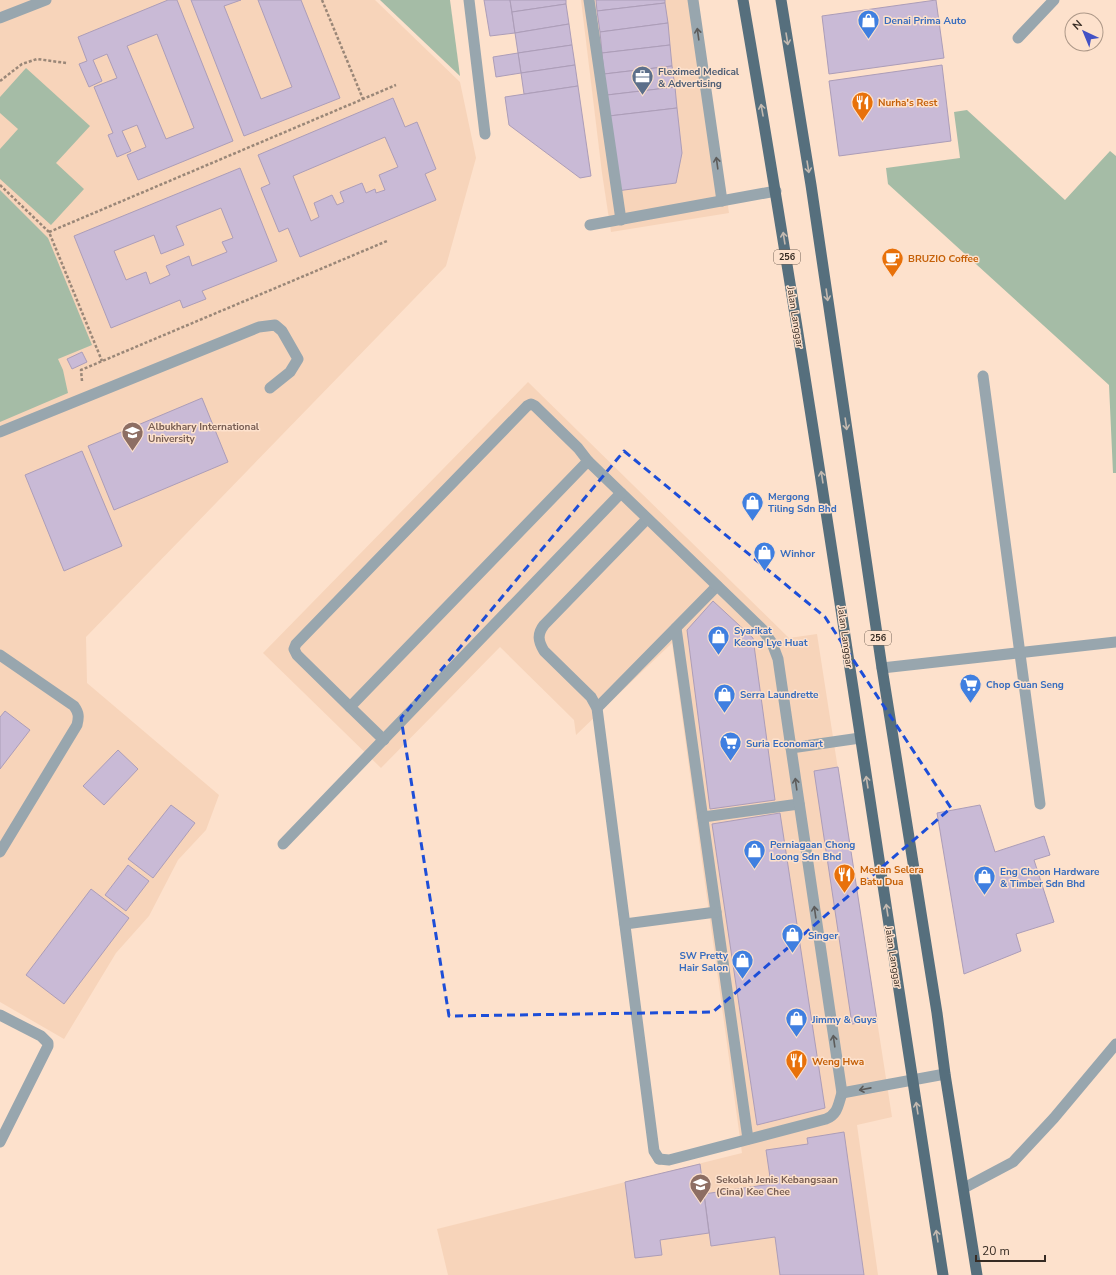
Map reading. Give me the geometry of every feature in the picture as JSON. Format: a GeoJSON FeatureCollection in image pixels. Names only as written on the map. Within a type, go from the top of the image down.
{"type":"FeatureCollection","features":[{"type":"Feature","properties":{"kind":"main road","name":"Jalan Langgar"},"geometry":{"type":"LineString","coordinates":[[743,0],[776,191],[828,515],[860,738],[943,1275]]}},
{"type":"Feature","properties":{"kind":"main road","name":"256"},"geometry":{"type":"LineString","coordinates":[[781,0],[814,209],[882,668],[964,1188],[976,1275]]}},
{"type":"Feature","properties":{"kind":"street"},"geometry":{"type":"LineString","coordinates":[[0,18],[46,0]]}},
{"type":"Feature","properties":{"kind":"street"},"geometry":{"type":"LineString","coordinates":[[469,0],[485,134]]}},
{"type":"Feature","properties":{"kind":"street"},"geometry":{"type":"LineString","coordinates":[[589,0],[621,220]]}},
{"type":"Feature","properties":{"kind":"street"},"geometry":{"type":"LineString","coordinates":[[693,0],[722,201]]}},
{"type":"Feature","properties":{"kind":"street"},"geometry":{"type":"LineString","coordinates":[[1018,38],[1054,0]]}},
{"type":"Feature","properties":{"kind":"street"},"geometry":{"type":"LineString","coordinates":[[590,225],[776,191]]}},
{"type":"Feature","properties":{"kind":"street"},"geometry":{"type":"LineString","coordinates":[[0,432],[259,327],[275,325],[282,331],[298,359],[290,372],[270,388]]}},
{"type":"Feature","properties":{"kind":"street"},"geometry":{"type":"LineString","coordinates":[[983,376],[1021,652],[1040,804]]}},
{"type":"Feature","properties":{"kind":"street"},"geometry":{"type":"LineString","coordinates":[[384,740],[297,655],[294,649],[296,644],[527,406],[531,404],[535,406],[578,448],[588,461],[620,493],[762,629],[772,643],[778,659],[842,1094],[837,1111],[833,1116],[669,1160],[660,1159],[654,1151],[597,708],[591,697],[544,651],[540,645],[540,631],[647,519]]}},
{"type":"Feature","properties":{"kind":"street"},"geometry":{"type":"LineString","coordinates":[[350,707],[588,461]]}},
{"type":"Feature","properties":{"kind":"street"},"geometry":{"type":"LineString","coordinates":[[283,844],[620,493]]}},
{"type":"Feature","properties":{"kind":"street"},"geometry":{"type":"LineString","coordinates":[[597,708],[717,586]]}},
{"type":"Feature","properties":{"kind":"street"},"geometry":{"type":"LineString","coordinates":[[676,628],[748,1140]]}},
{"type":"Feature","properties":{"kind":"street"},"geometry":{"type":"LineString","coordinates":[[882,668],[1116,642]]}},
{"type":"Feature","properties":{"kind":"street"},"geometry":{"type":"LineString","coordinates":[[0,655],[74,706],[78,712],[79,719],[77,725],[0,852]]}},
{"type":"Feature","properties":{"kind":"street"},"geometry":{"type":"LineString","coordinates":[[791,748],[860,738]]}},
{"type":"Feature","properties":{"kind":"street"},"geometry":{"type":"LineString","coordinates":[[703,817],[799,804]]}},
{"type":"Feature","properties":{"kind":"street"},"geometry":{"type":"LineString","coordinates":[[625,924],[716,912]]}},
{"type":"Feature","properties":{"kind":"street"},"geometry":{"type":"LineString","coordinates":[[0,1015],[41,1036],[48,1043],[48,1046],[0,1142]]}},
{"type":"Feature","properties":{"kind":"street"},"geometry":{"type":"LineString","coordinates":[[964,1188],[1013,1162],[1054,1118],[1116,1044]]}},
{"type":"Feature","properties":{"kind":"street"},"geometry":{"type":"LineString","coordinates":[[842,1094],[945,1074]]}},
{"type":"Feature","properties":{"kind":"path"},"geometry":{"type":"LineString","coordinates":[[322,0],[363,99]]}},
{"type":"Feature","properties":{"kind":"path"},"geometry":{"type":"LineString","coordinates":[[0,81],[22,64],[37,59],[66,63]]}},
{"type":"Feature","properties":{"kind":"path"},"geometry":{"type":"LineString","coordinates":[[49,232],[396,85]]}},
{"type":"Feature","properties":{"kind":"path"},"geometry":{"type":"LineString","coordinates":[[0,185],[17,203],[49,232],[102,361]]}},
{"type":"Feature","properties":{"kind":"path"},"geometry":{"type":"LineString","coordinates":[[84,398],[81,370],[387,241]]}},
{"type":"Feature","properties":{"kind":"highlighted area"},"geometry":{"type":"Polygon","coordinates":[[[624,451],[825,617],[951,808],[713,1012],[449,1016],[401,718],[624,451]]]}},
{"type":"Feature","properties":{"kind":"shaded area","name":"Albukhary International University"},"geometry":{"type":"Polygon","coordinates":[[[0,0],[375,0],[460,82],[476,158],[446,266],[86,637],[87,683],[219,795],[206,830],[178,860],[149,916],[116,953],[64,1039],[0,1002],[0,0]]]}},
{"type":"Feature","properties":{"kind":"shaded area"},"geometry":{"type":"Polygon","coordinates":[[[581,0],[697,0],[729,213],[611,232],[602,173],[581,0]]]}},
{"type":"Feature","properties":{"kind":"shaded area"},"geometry":{"type":"Polygon","coordinates":[[[528,382],[789,638],[817,634],[892,1117],[857,1125],[878,1275],[448,1275],[437,1229],[742,1153],[672,643],[576,735],[574,720],[500,647],[381,768],[263,653],[528,382]]]}},
{"type":"Feature","properties":{"kind":"green space"},"geometry":{"type":"Polygon","coordinates":[[[380,0],[450,0],[460,76],[380,0]]]}},
{"type":"Feature","properties":{"kind":"green space"},"geometry":{"type":"Polygon","coordinates":[[[26,68],[90,126],[56,163],[84,189],[51,225],[0,179],[0,149],[18,129],[0,113],[0,97],[26,68]]]}},
{"type":"Feature","properties":{"kind":"green space"},"geometry":{"type":"Polygon","coordinates":[[[967,110],[1065,200],[1110,151],[1116,156],[1116,473],[1113,473],[1109,385],[888,184],[886,168],[960,158],[954,112],[967,110]]]}},
{"type":"Feature","properties":{"kind":"green space"},"geometry":{"type":"Polygon","coordinates":[[[0,190],[48,238],[92,345],[58,359],[63,370],[68,393],[0,422],[0,190]]]}},
{"type":"Feature","properties":{"kind":"building"},"geometry":{"type":"Polygon","coordinates":[[[168,0],[177,0],[233,141],[138,180],[127,155],[146,147],[137,125],[122,131],[131,151],[117,157],[108,135],[113,133],[94,87],[117,78],[107,54],[93,60],[102,81],[89,87],[79,64],[87,61],[78,37],[168,0]],[[157,34],[127,46],[166,139],[194,128],[157,34]]]}},
{"type":"Feature","properties":{"kind":"building"},"geometry":{"type":"Polygon","coordinates":[[[191,0],[241,0],[224,6],[261,99],[292,87],[258,0],[301,0],[340,98],[244,136],[191,0]]]}},
{"type":"Feature","properties":{"kind":"building"},"geometry":{"type":"Polygon","coordinates":[[[484,0],[510,0],[515,33],[490,36],[484,0]]]}},
{"type":"Feature","properties":{"kind":"building"},"geometry":{"type":"Polygon","coordinates":[[[510,0],[566,0],[566,4],[512,12],[510,0]]]}},
{"type":"Feature","properties":{"kind":"building"},"geometry":{"type":"Polygon","coordinates":[[[596,0],[665,0],[665,3],[597,11],[596,0]]]}},
{"type":"Feature","properties":{"kind":"building"},"geometry":{"type":"Polygon","coordinates":[[[936,0],[944,58],[829,74],[822,16],[936,0]]]}},
{"type":"Feature","properties":{"kind":"building"},"geometry":{"type":"Polygon","coordinates":[[[665,3],[668,23],[600,32],[597,11],[665,3]]]}},
{"type":"Feature","properties":{"kind":"building"},"geometry":{"type":"Polygon","coordinates":[[[566,4],[569,24],[515,33],[512,12],[566,4]]]}},
{"type":"Feature","properties":{"kind":"building"},"geometry":{"type":"Polygon","coordinates":[[[668,23],[670,45],[602,53],[600,32],[668,23]]]}},
{"type":"Feature","properties":{"kind":"building"},"geometry":{"type":"Polygon","coordinates":[[[569,24],[572,45],[518,53],[515,33],[569,24]]]}},
{"type":"Feature","properties":{"kind":"building"},"geometry":{"type":"Polygon","coordinates":[[[572,45],[575,65],[521,73],[518,53],[572,45]]]}},
{"type":"Feature","properties":{"kind":"building"},"geometry":{"type":"Polygon","coordinates":[[[670,45],[672,66],[604,74],[602,53],[670,45]]]}},
{"type":"Feature","properties":{"kind":"building"},"geometry":{"type":"Polygon","coordinates":[[[518,53],[521,73],[496,77],[493,57],[518,53]]]}},
{"type":"Feature","properties":{"kind":"building"},"geometry":{"type":"Polygon","coordinates":[[[575,65],[578,86],[524,94],[521,73],[575,65]]]}},
{"type":"Feature","properties":{"kind":"building"},"geometry":{"type":"Polygon","coordinates":[[[942,65],[951,141],[839,156],[829,81],[942,65]]]}},
{"type":"Feature","properties":{"kind":"building"},"geometry":{"type":"Polygon","coordinates":[[[672,66],[675,87],[607,95],[604,74],[672,66]]]}},
{"type":"Feature","properties":{"kind":"building"},"geometry":{"type":"Polygon","coordinates":[[[578,86],[591,176],[580,178],[509,125],[505,97],[578,86]]]}},
{"type":"Feature","properties":{"kind":"building"},"geometry":{"type":"Polygon","coordinates":[[[675,87],[677,108],[609,116],[607,95],[675,87]]]}},
{"type":"Feature","properties":{"kind":"building"},"geometry":{"type":"Polygon","coordinates":[[[393,98],[405,127],[417,122],[436,169],[425,174],[436,200],[300,257],[288,228],[279,232],[261,188],[270,184],[258,155],[393,98]],[[385,137],[293,176],[311,221],[319,217],[314,203],[332,195],[337,205],[344,202],[340,192],[362,183],[366,193],[375,189],[376,193],[385,190],[379,175],[398,167],[385,137]]]}},
{"type":"Feature","properties":{"kind":"building"},"geometry":{"type":"Polygon","coordinates":[[[677,108],[682,153],[676,183],[617,191],[609,116],[677,108]]]}},
{"type":"Feature","properties":{"kind":"building"},"geometry":{"type":"Polygon","coordinates":[[[240,168],[277,261],[202,291],[206,299],[183,308],[180,300],[111,328],[74,236],[240,168]],[[221,208],[176,226],[184,245],[161,254],[154,235],[114,251],[126,280],[146,272],[150,284],[170,275],[166,266],[189,256],[192,266],[227,252],[222,242],[233,238],[221,208]]]}},
{"type":"Feature","properties":{"kind":"building"},"geometry":{"type":"Polygon","coordinates":[[[82,352],[87,362],[72,369],[67,359],[82,352]]]}},
{"type":"Feature","properties":{"kind":"building"},"geometry":{"type":"Polygon","coordinates":[[[202,398],[228,462],[114,510],[88,446],[202,398]]]}},
{"type":"Feature","properties":{"kind":"building"},"geometry":{"type":"Polygon","coordinates":[[[82,451],[122,546],[64,571],[25,475],[82,451]]]}},
{"type":"Feature","properties":{"kind":"building"},"geometry":{"type":"Polygon","coordinates":[[[713,601],[753,638],[775,800],[710,809],[687,630],[713,601]]]}},
{"type":"Feature","properties":{"kind":"building"},"geometry":{"type":"Polygon","coordinates":[[[5,711],[30,730],[0,769],[0,717],[5,711]]]}},
{"type":"Feature","properties":{"kind":"building"},"geometry":{"type":"Polygon","coordinates":[[[118,750],[138,769],[104,805],[83,786],[118,750]]]}},
{"type":"Feature","properties":{"kind":"building","name":"Medan Selera Batu Dua"},"geometry":{"type":"Polygon","coordinates":[[[838,767],[877,1020],[852,1024],[814,771],[838,767]]]}},
{"type":"Feature","properties":{"kind":"building"},"geometry":{"type":"Polygon","coordinates":[[[171,805],[195,823],[153,878],[128,859],[171,805]]]}},
{"type":"Feature","properties":{"kind":"building"},"geometry":{"type":"Polygon","coordinates":[[[980,805],[995,852],[1044,836],[1050,855],[1034,860],[1054,922],[1016,934],[1021,951],[964,974],[937,813],[980,805]]]}},
{"type":"Feature","properties":{"kind":"building"},"geometry":{"type":"Polygon","coordinates":[[[780,813],[825,1108],[757,1125],[712,824],[780,813]]]}},
{"type":"Feature","properties":{"kind":"building"},"geometry":{"type":"Polygon","coordinates":[[[128,865],[149,881],[126,911],[105,895],[128,865]]]}},
{"type":"Feature","properties":{"kind":"building"},"geometry":{"type":"Polygon","coordinates":[[[91,889],[129,918],[64,1004],[26,975],[91,889]]]}},
{"type":"Feature","properties":{"kind":"building"},"geometry":{"type":"Polygon","coordinates":[[[844,1132],[864,1275],[780,1275],[775,1237],[711,1246],[704,1194],[771,1184],[766,1150],[808,1144],[807,1138],[844,1132]]]}},
{"type":"Feature","properties":{"kind":"building"},"geometry":{"type":"Polygon","coordinates":[[[700,1164],[709,1233],[660,1240],[662,1255],[635,1258],[625,1182],[700,1164]]]}},
{"type":"Feature","properties":{"kind":"place","name":"Denai Prima Auto"},"geometry":{"type":"Point","coordinates":[869,40]}},
{"type":"Feature","properties":{"kind":"place","name":"Fleximed Medical & Advertising"},"geometry":{"type":"Point","coordinates":[643,96]}},
{"type":"Feature","properties":{"kind":"place","name":"Nurha's Rest"},"geometry":{"type":"Point","coordinates":[863,122]}},
{"type":"Feature","properties":{"kind":"place","name":"BRUZIO Coffee"},"geometry":{"type":"Point","coordinates":[893,278]}},
{"type":"Feature","properties":{"kind":"place","name":"Albukhary International University"},"geometry":{"type":"Point","coordinates":[133,452]}},
{"type":"Feature","properties":{"kind":"place","name":"Mergong Tiling Sdn Bhd"},"geometry":{"type":"Point","coordinates":[753,522]}},
{"type":"Feature","properties":{"kind":"place","name":"Winhor"},"geometry":{"type":"Point","coordinates":[765,572]}},
{"type":"Feature","properties":{"kind":"place","name":"Syarikat Keong Lye Huat"},"geometry":{"type":"Point","coordinates":[718,656]}},
{"type":"Feature","properties":{"kind":"place","name":"Chop Guan Seng"},"geometry":{"type":"Point","coordinates":[971,704]}},
{"type":"Feature","properties":{"kind":"place","name":"Serra Laundrette"},"geometry":{"type":"Point","coordinates":[725,714]}},
{"type":"Feature","properties":{"kind":"place","name":"Suria Economart"},"geometry":{"type":"Point","coordinates":[731,762]}},
{"type":"Feature","properties":{"kind":"place","name":"Perniagaan Chong Loong Sdn Bhd"},"geometry":{"type":"Point","coordinates":[755,870]}},
{"type":"Feature","properties":{"kind":"place","name":"Medan Selera Batu Dua"},"geometry":{"type":"Point","coordinates":[845,894]}},
{"type":"Feature","properties":{"kind":"place","name":"Eng Choon Hardware & Timber Sdn Bhd"},"geometry":{"type":"Point","coordinates":[984,896]}},
{"type":"Feature","properties":{"kind":"place","name":"Singer"},"geometry":{"type":"Point","coordinates":[793,954]}},
{"type":"Feature","properties":{"kind":"place","name":"SW Pretty Hair Salon"},"geometry":{"type":"Point","coordinates":[743,980]}},
{"type":"Feature","properties":{"kind":"place","name":"Jimmy & Guys"},"geometry":{"type":"Point","coordinates":[796,1038]}},
{"type":"Feature","properties":{"kind":"place","name":"Weng Hwa"},"geometry":{"type":"Point","coordinates":[797,1080]}},
{"type":"Feature","properties":{"kind":"place","name":"Sekolah Jenis Kebangsaan (Cina) Kee Chee"},"geometry":{"type":"Point","coordinates":[700,1204]}}]}
